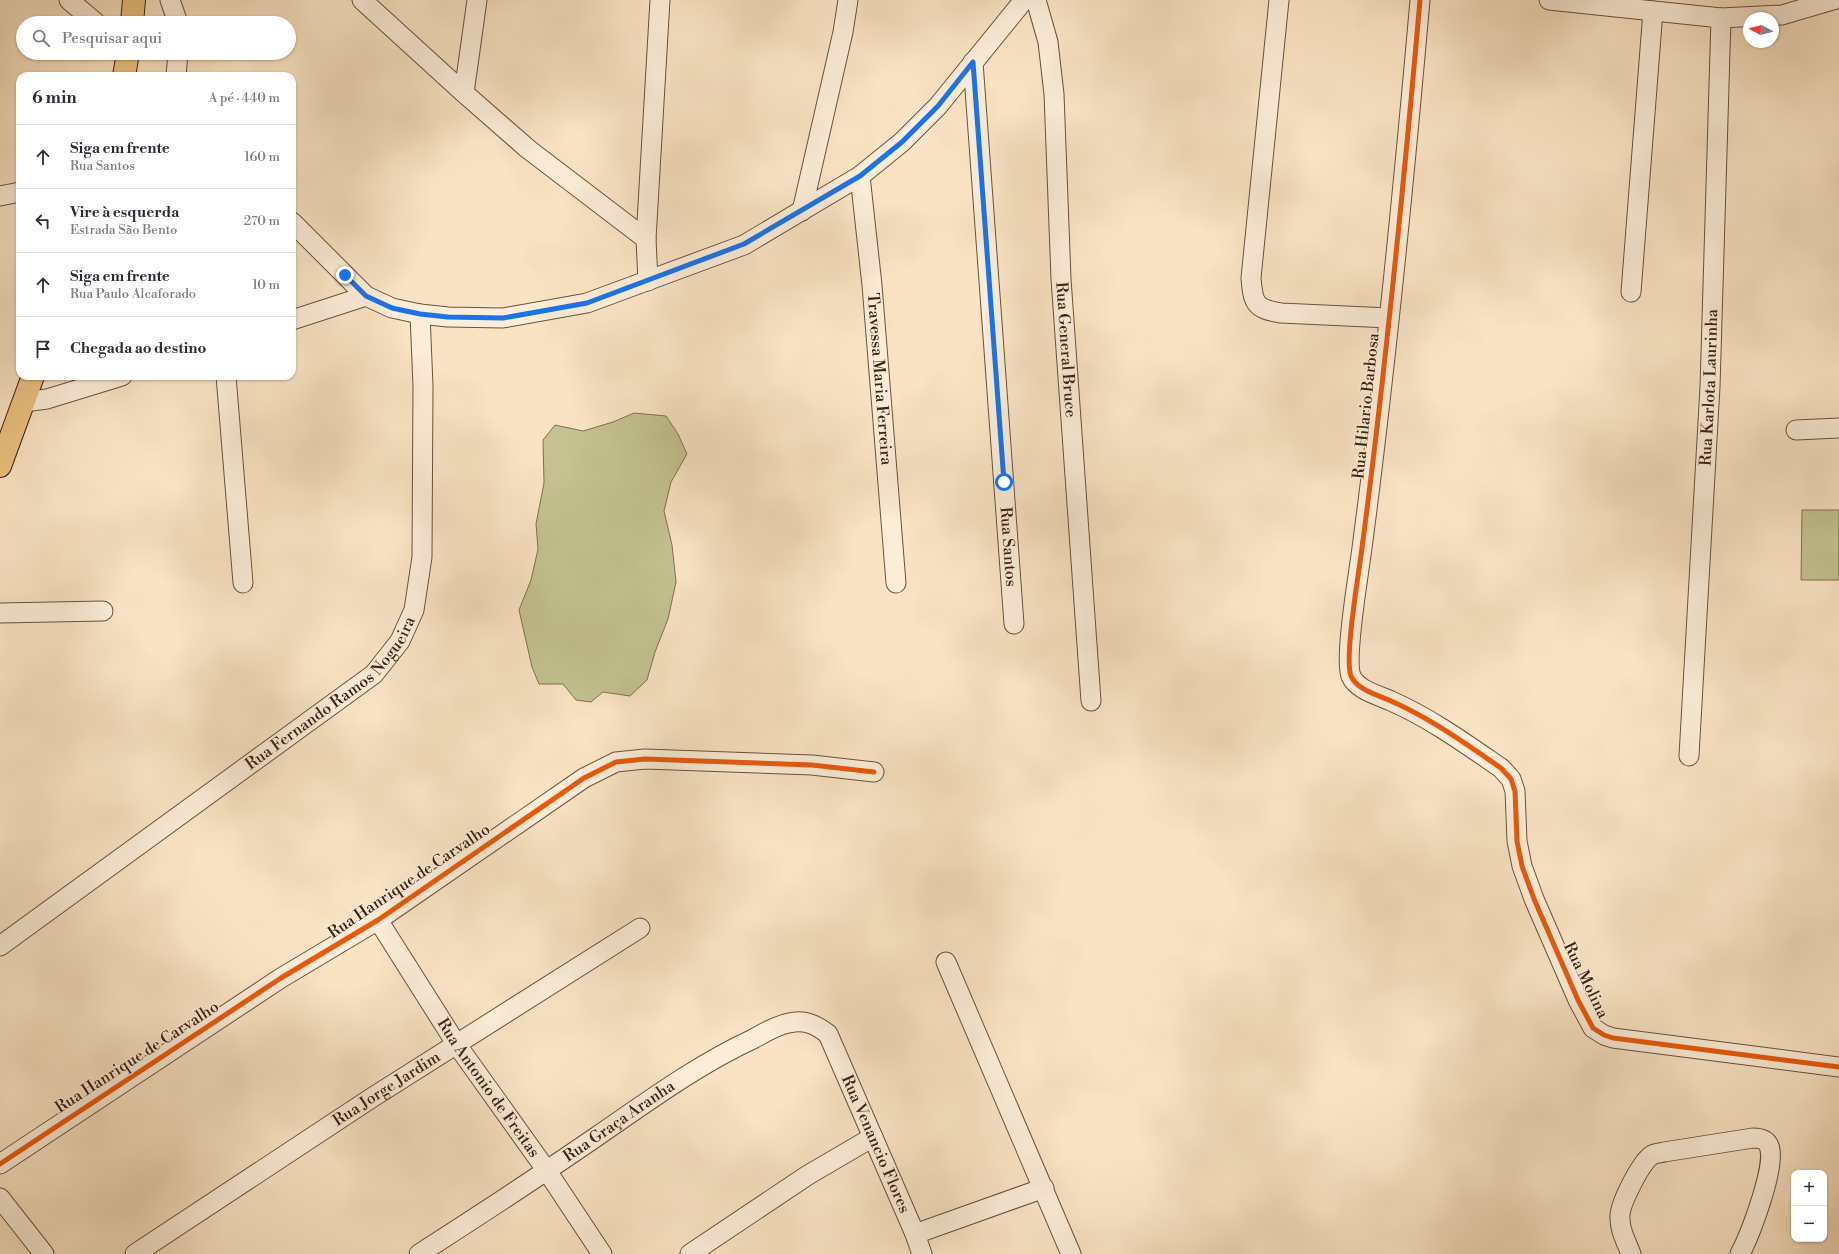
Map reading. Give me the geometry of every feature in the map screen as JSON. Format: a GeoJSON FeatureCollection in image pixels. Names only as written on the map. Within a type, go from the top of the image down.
{"type":"FeatureCollection","features":[{"type":"Feature","properties":{"kind":"highway"},"geometry":{"type":"LineString","coordinates":[[133,16],[134,0]]}},
{"type":"Feature","properties":{"kind":"highway"},"geometry":{"type":"LineString","coordinates":[[125,72],[127,60]]}},
{"type":"Feature","properties":{"kind":"highway"},"geometry":{"type":"LineString","coordinates":[[0,466],[4,446],[24,402],[32,380]]}},
{"type":"Feature","properties":{"kind":"street"},"geometry":{"type":"LineString","coordinates":[[69,0],[88,16]]}},
{"type":"Feature","properties":{"kind":"street"},"geometry":{"type":"LineString","coordinates":[[170,0],[176,16]]}},
{"type":"Feature","properties":{"kind":"street"},"geometry":{"type":"LineString","coordinates":[[362,0],[464,94],[528,149],[587,196],[646,239]]}},
{"type":"Feature","properties":{"kind":"street"},"geometry":{"type":"LineString","coordinates":[[464,94],[477,0]]}},
{"type":"Feature","properties":{"kind":"street"},"geometry":{"type":"LineString","coordinates":[[648,281],[646,239],[660,0]]}},
{"type":"Feature","properties":{"kind":"street"},"geometry":{"type":"LineString","coordinates":[[802,211],[844,32],[848,0]]}},
{"type":"Feature","properties":{"kind":"street"},"geometry":{"type":"LineString","coordinates":[[296,226],[366,296],[392,308],[420,314],[448,317],[503,318],[587,303],[744,244],[860,176],[902,142],[938,106],[1024,0]]}},
{"type":"Feature","properties":{"kind":"street","name":"Rua General Bruce"},"geometry":{"type":"LineString","coordinates":[[1036,0],[1048,42],[1054,94],[1061,279],[1091,701]]}},
{"type":"Feature","properties":{"kind":"street"},"geometry":{"type":"LineString","coordinates":[[1279,0],[1251,278],[1253,298],[1260,307],[1267,311],[1280,313],[1389,318]]}},
{"type":"Feature","properties":{"kind":"street","name":"Rua Hilario Barbosa"},"geometry":{"type":"LineString","coordinates":[[1420,0],[1406,165],[1371,480],[1351,641],[1350,674],[1355,683],[1362,688],[1407,708],[1469,746]]}},
{"type":"Feature","properties":{"kind":"street"},"geometry":{"type":"LineString","coordinates":[[1549,0],[1721,18],[1833,0]]}},
{"type":"Feature","properties":{"kind":"street"},"geometry":{"type":"LineString","coordinates":[[1630,292],[1653,11]]}},
{"type":"Feature","properties":{"kind":"street","name":"Rua Karlota Laurinha"},"geometry":{"type":"LineString","coordinates":[[1689,756],[1710,387],[1721,18]]}},
{"type":"Feature","properties":{"kind":"street"},"geometry":{"type":"LineString","coordinates":[[176,72],[177,60]]}},
{"type":"Feature","properties":{"kind":"street","name":"Rua Santos"},"geometry":{"type":"LineString","coordinates":[[973,62],[1014,624]]}},
{"type":"Feature","properties":{"kind":"street","name":"Travessa Maria Ferreira"},"geometry":{"type":"LineString","coordinates":[[860,176],[873,293],[896,583]]}},
{"type":"Feature","properties":{"kind":"street"},"geometry":{"type":"LineString","coordinates":[[0,196],[16,193]]}},
{"type":"Feature","properties":{"kind":"street"},"geometry":{"type":"LineString","coordinates":[[296,319],[366,296]]}},
{"type":"Feature","properties":{"kind":"street","name":"Rua Fernando Ramos Nogueira"},"geometry":{"type":"LineString","coordinates":[[0,946],[374,674],[400,641],[414,610],[422,557],[423,386],[420,314]]}},
{"type":"Feature","properties":{"kind":"street"},"geometry":{"type":"LineString","coordinates":[[24,402],[47,399],[97,380]]}},
{"type":"Feature","properties":{"kind":"street"},"geometry":{"type":"LineString","coordinates":[[226,380],[243,583]]}},
{"type":"Feature","properties":{"kind":"street"},"geometry":{"type":"LineString","coordinates":[[1796,430],[1839,428]]}},
{"type":"Feature","properties":{"kind":"street"},"geometry":{"type":"LineString","coordinates":[[0,613],[103,611]]}},
{"type":"Feature","properties":{"kind":"street","name":"Rua Molina"},"geometry":{"type":"LineString","coordinates":[[1469,746],[1501,768],[1511,779],[1515,790],[1517,841],[1522,866],[1534,899],[1572,986],[1593,1028],[1604,1035],[1613,1038],[1839,1067]]}},
{"type":"Feature","properties":{"kind":"street","name":"Rua Hanrique de Carvalho"},"geometry":{"type":"LineString","coordinates":[[0,1164],[281,978],[378,920],[584,778],[616,762],[645,759],[780,763],[874,772]]}},
{"type":"Feature","properties":{"kind":"street","name":"Rua Antonio de Freitas"},"geometry":{"type":"LineString","coordinates":[[378,920],[457,1044],[547,1171],[602,1254]]}},
{"type":"Feature","properties":{"kind":"street","name":"Rua Jorge Jardim"},"geometry":{"type":"LineString","coordinates":[[135,1254],[373,1097],[640,928]]}},
{"type":"Feature","properties":{"kind":"street"},"geometry":{"type":"LineString","coordinates":[[946,962],[1071,1254]]}},
{"type":"Feature","properties":{"kind":"street","name":"Rua Graça Aranha"},"geometry":{"type":"LineString","coordinates":[[419,1254],[547,1171],[673,1084],[723,1053],[789,1023],[815,1024],[828,1034]]}},
{"type":"Feature","properties":{"kind":"street","name":"Rua Venancio Flores"},"geometry":{"type":"LineString","coordinates":[[828,1034],[915,1234],[922,1254]]}},
{"type":"Feature","properties":{"kind":"street"},"geometry":{"type":"LineString","coordinates":[[690,1254],[808,1175],[873,1137]]}},
{"type":"Feature","properties":{"kind":"street"},"geometry":{"type":"LineString","coordinates":[[1631,1254],[1621,1231],[1620,1214],[1625,1200],[1643,1164],[1652,1155],[1753,1138],[1761,1138],[1769,1145],[1771,1155],[1764,1192],[1747,1242],[1740,1254]]}},
{"type":"Feature","properties":{"kind":"street"},"geometry":{"type":"LineString","coordinates":[[915,1234],[1044,1188]]}},
{"type":"Feature","properties":{"kind":"street"},"geometry":{"type":"LineString","coordinates":[[0,1198],[44,1254]]}},
{"type":"Feature","properties":{"kind":"shaded area"},"geometry":{"type":"Polygon","coordinates":[[[634,413],[666,416],[678,434],[687,454],[671,482],[664,511],[672,545],[676,582],[668,619],[655,652],[647,680],[630,696],[603,692],[591,702],[576,700],[563,684],[539,684],[532,667],[519,610],[531,580],[538,549],[536,524],[544,483],[543,440],[555,425],[583,431],[613,422],[634,413]]]}},
{"type":"Feature","properties":{"kind":"shaded area"},"geometry":{"type":"Polygon","coordinates":[[[1802,510],[1839,510],[1839,580],[1801,580],[1802,510]]]}},
{"type":"Feature","properties":{"kind":"cycle path"},"geometry":{"type":"LineString","coordinates":[[1420,0],[1387,343],[1349,652],[1351,676],[1354,681],[1363,688],[1420,715],[1448,732],[1501,768],[1511,779],[1515,791],[1517,841],[1522,866],[1534,899],[1578,1000],[1593,1028],[1604,1035],[1613,1038],[1839,1067]]}},
{"type":"Feature","properties":{"kind":"cycle path"},"geometry":{"type":"LineString","coordinates":[[0,1164],[281,978],[378,920],[584,778],[616,762],[645,759],[812,765],[874,772]]}},
{"type":"Feature","properties":{"kind":"route"},"geometry":{"type":"LineString","coordinates":[[345,275],[366,296],[392,308],[420,314],[448,317],[503,318],[587,303],[744,244],[860,176],[902,142],[938,106],[973,62],[1004,482]]}}]}
